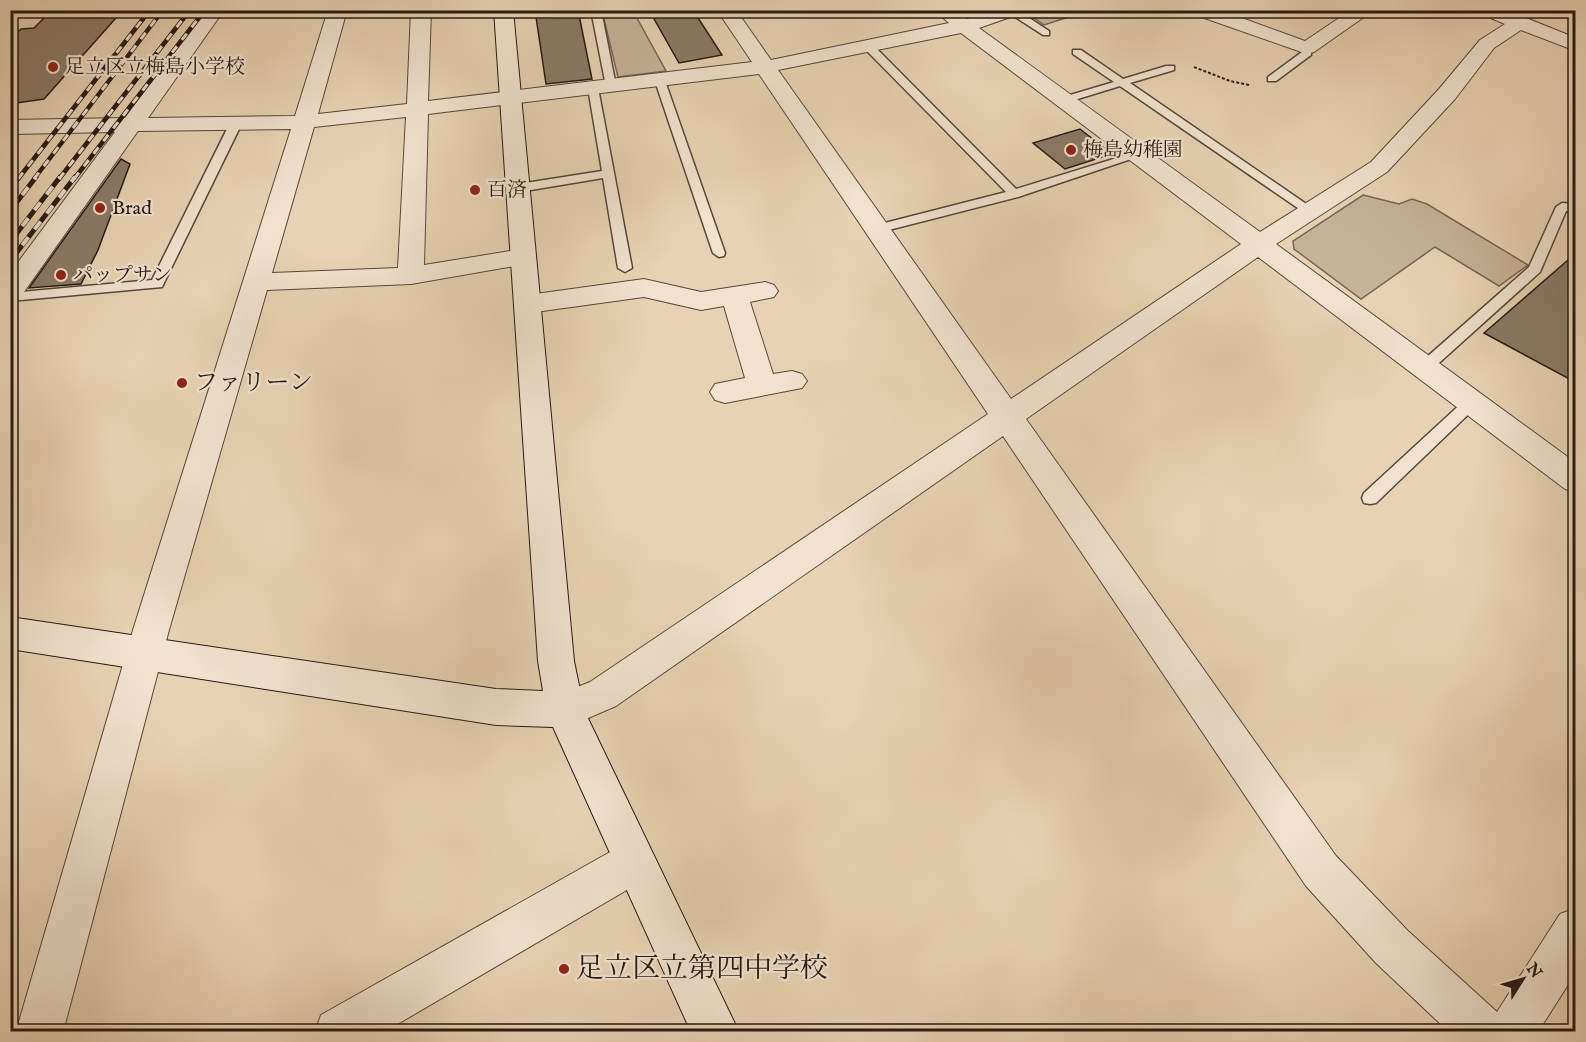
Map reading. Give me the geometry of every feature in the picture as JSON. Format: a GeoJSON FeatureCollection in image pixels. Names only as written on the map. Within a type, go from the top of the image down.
{"type":"FeatureCollection","features":[{"type":"Feature","properties":{"kind":"street"},"geometry":{"type":"LineString","coordinates":[[10,295],[215,10]]}},
{"type":"Feature","properties":{"kind":"street"},"geometry":{"type":"LineString","coordinates":[[39,1032],[144,655],[338,10]]}},
{"type":"Feature","properties":{"kind":"street"},"geometry":{"type":"LineString","coordinates":[[411,276],[421,10]]}},
{"type":"Feature","properties":{"kind":"street"},"geometry":{"type":"LineString","coordinates":[[503,10],[556,661],[565,710],[634,862],[716,1032]]}},
{"type":"Feature","properties":{"kind":"street"},"geometry":{"type":"LineString","coordinates":[[726,10],[1321,871],[1392,947],[1484,1032]]}},
{"type":"Feature","properties":{"kind":"street"},"geometry":{"type":"LineString","coordinates":[[945,10],[1575,480]]}},
{"type":"Feature","properties":{"kind":"street"},"geometry":{"type":"LineString","coordinates":[[1200,10],[1307,48],[1365,10]]}},
{"type":"Feature","properties":{"kind":"street"},"geometry":{"type":"LineString","coordinates":[[1488,10],[1575,45]]}},
{"type":"Feature","properties":{"kind":"street"},"geometry":{"type":"LineString","coordinates":[[10,127],[235,125],[303,122],[660,81],[765,67],[869,47],[965,26],[1012,11]]}},
{"type":"Feature","properties":{"kind":"street"},"geometry":{"type":"LineString","coordinates":[[10,633],[496,707],[565,710],[603,694],[1309,210],[1379,168],[1447,94],[1487,44],[1519,23]]}},
{"type":"Feature","properties":{"kind":"street"},"geometry":{"type":"LineString","coordinates":[[257,282],[411,276],[523,257]]}},
{"type":"Feature","properties":{"kind":"street"},"geometry":{"type":"LineString","coordinates":[[528,304],[644,288],[701,302],[765,291]]}},
{"type":"Feature","properties":{"kind":"street"},"geometry":{"type":"LineString","coordinates":[[735,296],[762,386]]}},
{"type":"Feature","properties":{"kind":"street"},"geometry":{"type":"LineString","coordinates":[[725,392],[792,381]]}},
{"type":"Feature","properties":{"kind":"street"},"geometry":{"type":"LineString","coordinates":[[338,1032],[634,862]]}},
{"type":"Feature","properties":{"kind":"street"},"geometry":{"type":"LineString","coordinates":[[1511,1032],[1575,930]]}},
{"type":"Feature","properties":{"kind":"lane"},"geometry":{"type":"LineString","coordinates":[[596,10],[608,174],[625,268]]}},
{"type":"Feature","properties":{"kind":"lane"},"geometry":{"type":"LineString","coordinates":[[1012,11],[1046,33]]}},
{"type":"Feature","properties":{"kind":"lane"},"geometry":{"type":"LineString","coordinates":[[869,47],[1014,194]]}},
{"type":"Feature","properties":{"kind":"lane"},"geometry":{"type":"LineString","coordinates":[[1272,79],[1307,53],[1307,48]]}},
{"type":"Feature","properties":{"kind":"lane"},"geometry":{"type":"LineString","coordinates":[[1077,52],[1309,210]]}},
{"type":"Feature","properties":{"kind":"lane"},"geometry":{"type":"LineString","coordinates":[[1064,100],[1170,68]]}},
{"type":"Feature","properties":{"kind":"lane"},"geometry":{"type":"LineString","coordinates":[[660,81],[719,253]]}},
{"type":"Feature","properties":{"kind":"lane"},"geometry":{"type":"LineString","coordinates":[[10,295],[157,284],[235,125]]}},
{"type":"Feature","properties":{"kind":"lane"},"geometry":{"type":"LineString","coordinates":[[877,230],[1014,194],[1137,155]]}},
{"type":"Feature","properties":{"kind":"lane"},"geometry":{"type":"LineString","coordinates":[[519,188],[608,174]]}},
{"type":"Feature","properties":{"kind":"lane"},"geometry":{"type":"LineString","coordinates":[[1424,368],[1536,269],[1562,207],[1575,208]]}},
{"type":"Feature","properties":{"kind":"lane"},"geometry":{"type":"LineString","coordinates":[[1370,498],[1471,403]]}},
{"type":"Feature","properties":{"kind":"path"},"geometry":{"type":"LineString","coordinates":[[1170,68],[1181,64],[1230,81],[1257,87],[1272,79]]}},
{"type":"Feature","properties":{"kind":"shaded area"},"geometry":{"type":"Polygon","coordinates":[[[1067,10],[1075,15],[1044,25],[1027,13],[1036,11],[1067,10]]]}},
{"type":"Feature","properties":{"kind":"shaded area"},"geometry":{"type":"Polygon","coordinates":[[[602,11],[633,11],[666,71],[618,77],[602,11]]]}},
{"type":"Feature","properties":{"kind":"shaded area"},"geometry":{"type":"Polygon","coordinates":[[[1363,195],[1399,204],[1412,199],[1427,204],[1528,265],[1499,286],[1435,247],[1361,299],[1294,249],[1293,241],[1363,195]]]}},
{"type":"Feature","properties":{"kind":"building","name":"足立区立梅島小学校"},"geometry":{"type":"Polygon","coordinates":[[[52,10],[123,10],[44,99],[10,104],[10,40],[21,29],[34,28],[52,10]]]}},
{"type":"Feature","properties":{"kind":"building"},"geometry":{"type":"Polygon","coordinates":[[[535,10],[578,10],[592,79],[546,84],[535,10]]]}},
{"type":"Feature","properties":{"kind":"building"},"geometry":{"type":"Polygon","coordinates":[[[649,10],[693,10],[722,55],[679,63],[649,10]]]}},
{"type":"Feature","properties":{"kind":"building"},"geometry":{"type":"Polygon","coordinates":[[[1080,129],[1112,154],[1065,169],[1033,143],[1080,129]]]}},
{"type":"Feature","properties":{"kind":"building"},"geometry":{"type":"Polygon","coordinates":[[[121,159],[130,164],[98,250],[81,284],[29,288],[121,159]]]}},
{"type":"Feature","properties":{"kind":"building"},"geometry":{"type":"Polygon","coordinates":[[[1575,254],[1575,382],[1484,333],[1575,254]]]}},
{"type":"Feature","properties":{"kind":"railway"},"geometry":{"type":"LineString","coordinates":[[18,179],[150,10]]}},
{"type":"Feature","properties":{"kind":"railway"},"geometry":{"type":"LineString","coordinates":[[34,179],[163,10]]}},
{"type":"Feature","properties":{"kind":"railway"},"geometry":{"type":"LineString","coordinates":[[59,179],[190,10]]}},
{"type":"Feature","properties":{"kind":"railway"},"geometry":{"type":"LineString","coordinates":[[74,179],[205,10]]}},
{"type":"Feature","properties":{"kind":"railway"},"geometry":{"type":"LineString","coordinates":[[10,189],[19,177]]}},
{"type":"Feature","properties":{"kind":"railway"},"geometry":{"type":"LineString","coordinates":[[10,211],[36,177]]}},
{"type":"Feature","properties":{"kind":"railway"},"geometry":{"type":"LineString","coordinates":[[10,242],[60,177]]}},
{"type":"Feature","properties":{"kind":"railway"},"geometry":{"type":"LineString","coordinates":[[10,261],[75,177]]}},
{"type":"Feature","properties":{"kind":"place","name":"足立区立梅島小学校"},"geometry":{"type":"Point","coordinates":[53,67]}},
{"type":"Feature","properties":{"kind":"place","name":"梅島幼稚園"},"geometry":{"type":"Point","coordinates":[1071,150]}},
{"type":"Feature","properties":{"kind":"place","name":"百済"},"geometry":{"type":"Point","coordinates":[475,190]}},
{"type":"Feature","properties":{"kind":"place","name":"Brad"},"geometry":{"type":"Point","coordinates":[100,208]}},
{"type":"Feature","properties":{"kind":"place","name":"パップサン"},"geometry":{"type":"Point","coordinates":[61,275]}},
{"type":"Feature","properties":{"kind":"place","name":"ファリーン"},"geometry":{"type":"Point","coordinates":[182,383]}},
{"type":"Feature","properties":{"kind":"place","name":"足立区立第四中学校"},"geometry":{"type":"Point","coordinates":[564,969]}}]}
